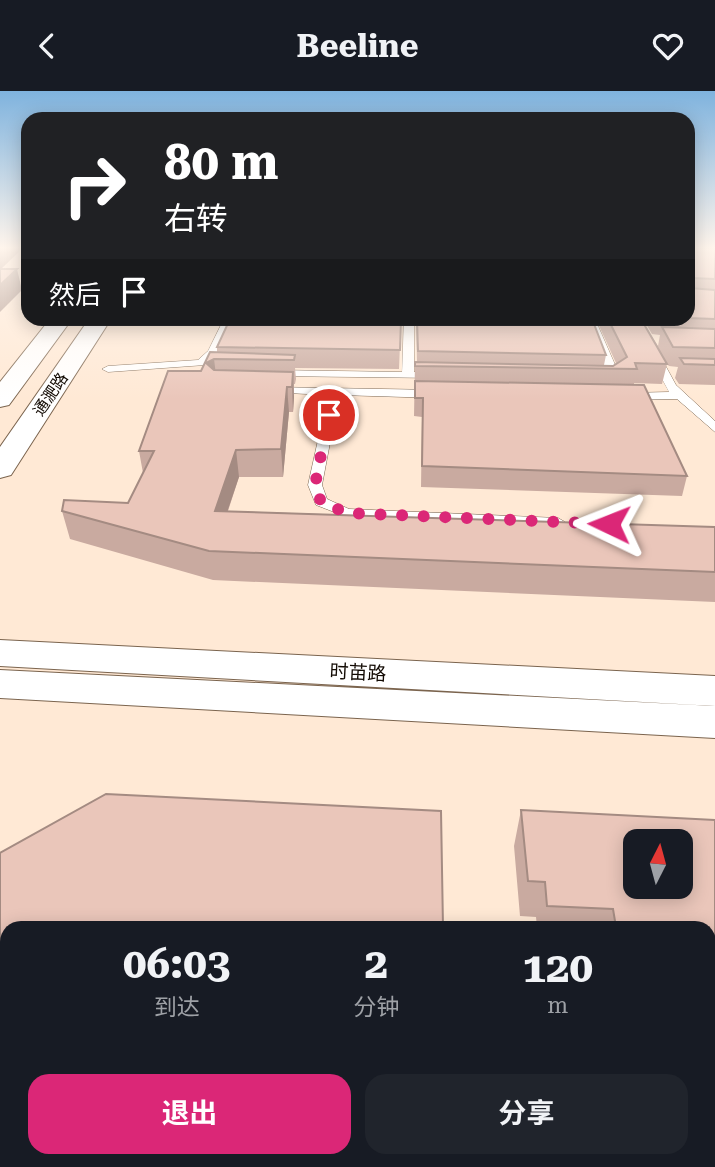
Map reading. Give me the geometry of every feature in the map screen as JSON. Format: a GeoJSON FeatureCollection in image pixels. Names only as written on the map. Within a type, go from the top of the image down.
{"type":"FeatureCollection","features":[{"type":"Feature","properties":{"kind":"street","name":"通淝路"},"geometry":{"type":"LineString","coordinates":[[0,400],[56,326]]}},
{"type":"Feature","properties":{"kind":"street","name":"通淝路"},"geometry":{"type":"LineString","coordinates":[[0,469],[95,326]]}},
{"type":"Feature","properties":{"kind":"street","name":"时苗路"},"geometry":{"type":"LineString","coordinates":[[0,653],[715,691]]}},
{"type":"Feature","properties":{"kind":"street","name":"时苗路"},"geometry":{"type":"LineString","coordinates":[[0,684],[715,722]]}},
{"type":"Feature","properties":{"kind":"lane"},"geometry":{"type":"LineString","coordinates":[[108,369],[205,366],[226,326]]}},
{"type":"Feature","properties":{"kind":"lane"},"geometry":{"type":"LineString","coordinates":[[408,375],[409,326]]}},
{"type":"Feature","properties":{"kind":"lane"},"geometry":{"type":"LineString","coordinates":[[593,326],[614,376],[610,380],[596,379]]}},
{"type":"Feature","properties":{"kind":"lane"},"geometry":{"type":"LineString","coordinates":[[639,326],[671,387],[715,428]]}},
{"type":"Feature","properties":{"kind":"lane"},"geometry":{"type":"LineString","coordinates":[[647,341],[661,341]]}},
{"type":"Feature","properties":{"kind":"lane"},"geometry":{"type":"LineString","coordinates":[[663,372],[676,372]]}},
{"type":"Feature","properties":{"kind":"lane"},"geometry":{"type":"LineString","coordinates":[[257,373],[447,376]]}},
{"type":"Feature","properties":{"kind":"lane"},"geometry":{"type":"LineString","coordinates":[[256,390],[457,394]]}},
{"type":"Feature","properties":{"kind":"lane"},"geometry":{"type":"LineString","coordinates":[[334,392],[315,485],[321,502],[347,513],[576,522]]}},
{"type":"Feature","properties":{"kind":"lane"},"geometry":{"type":"LineString","coordinates":[[608,397],[680,395]]}},
{"type":"Feature","properties":{"kind":"building"},"geometry":{"type":"Polygon","coordinates":[[[695,298],[715,298],[715,319],[695,318],[695,298]]]}},
{"type":"Feature","properties":{"kind":"building"},"geometry":{"type":"Polygon","coordinates":[[[227,326],[401,326],[400,350],[217,347],[227,326]]]}},
{"type":"Feature","properties":{"kind":"building"},"geometry":{"type":"Polygon","coordinates":[[[417,326],[595,326],[606,355],[418,351],[417,326]]]}},
{"type":"Feature","properties":{"kind":"building"},"geometry":{"type":"Polygon","coordinates":[[[612,326],[645,326],[667,364],[635,363],[637,369],[415,366],[415,362],[613,366],[627,357],[612,326]]]}},
{"type":"Feature","properties":{"kind":"building"},"geometry":{"type":"Polygon","coordinates":[[[662,327],[715,329],[715,348],[673,347],[662,327]]]}},
{"type":"Feature","properties":{"kind":"building"},"geometry":{"type":"Polygon","coordinates":[[[210,352],[295,355],[294,360],[214,359],[206,363],[214,370],[293,372],[292,387],[287,387],[281,449],[236,450],[215,511],[715,527],[715,572],[209,551],[62,511],[64,500],[128,503],[154,451],[139,451],[168,371],[201,371],[210,352]]]}},
{"type":"Feature","properties":{"kind":"building"},"geometry":{"type":"Polygon","coordinates":[[[680,358],[715,359],[715,365],[684,364],[680,358]]]}},
{"type":"Feature","properties":{"kind":"building"},"geometry":{"type":"Polygon","coordinates":[[[415,381],[644,385],[687,476],[422,466],[423,398],[415,398],[415,381]]]}},
{"type":"Feature","properties":{"kind":"building"},"geometry":{"type":"Polygon","coordinates":[[[106,794],[441,811],[443,921],[0,921],[0,853],[106,794]]]}},
{"type":"Feature","properties":{"kind":"building"},"geometry":{"type":"Polygon","coordinates":[[[521,810],[715,820],[715,921],[615,921],[613,909],[547,906],[545,882],[528,881],[521,810]]]}},
{"type":"Feature","properties":{"kind":"route"},"geometry":{"type":"LineString","coordinates":[[329,415],[315,485],[321,502],[347,513],[609,524]]}}]}
